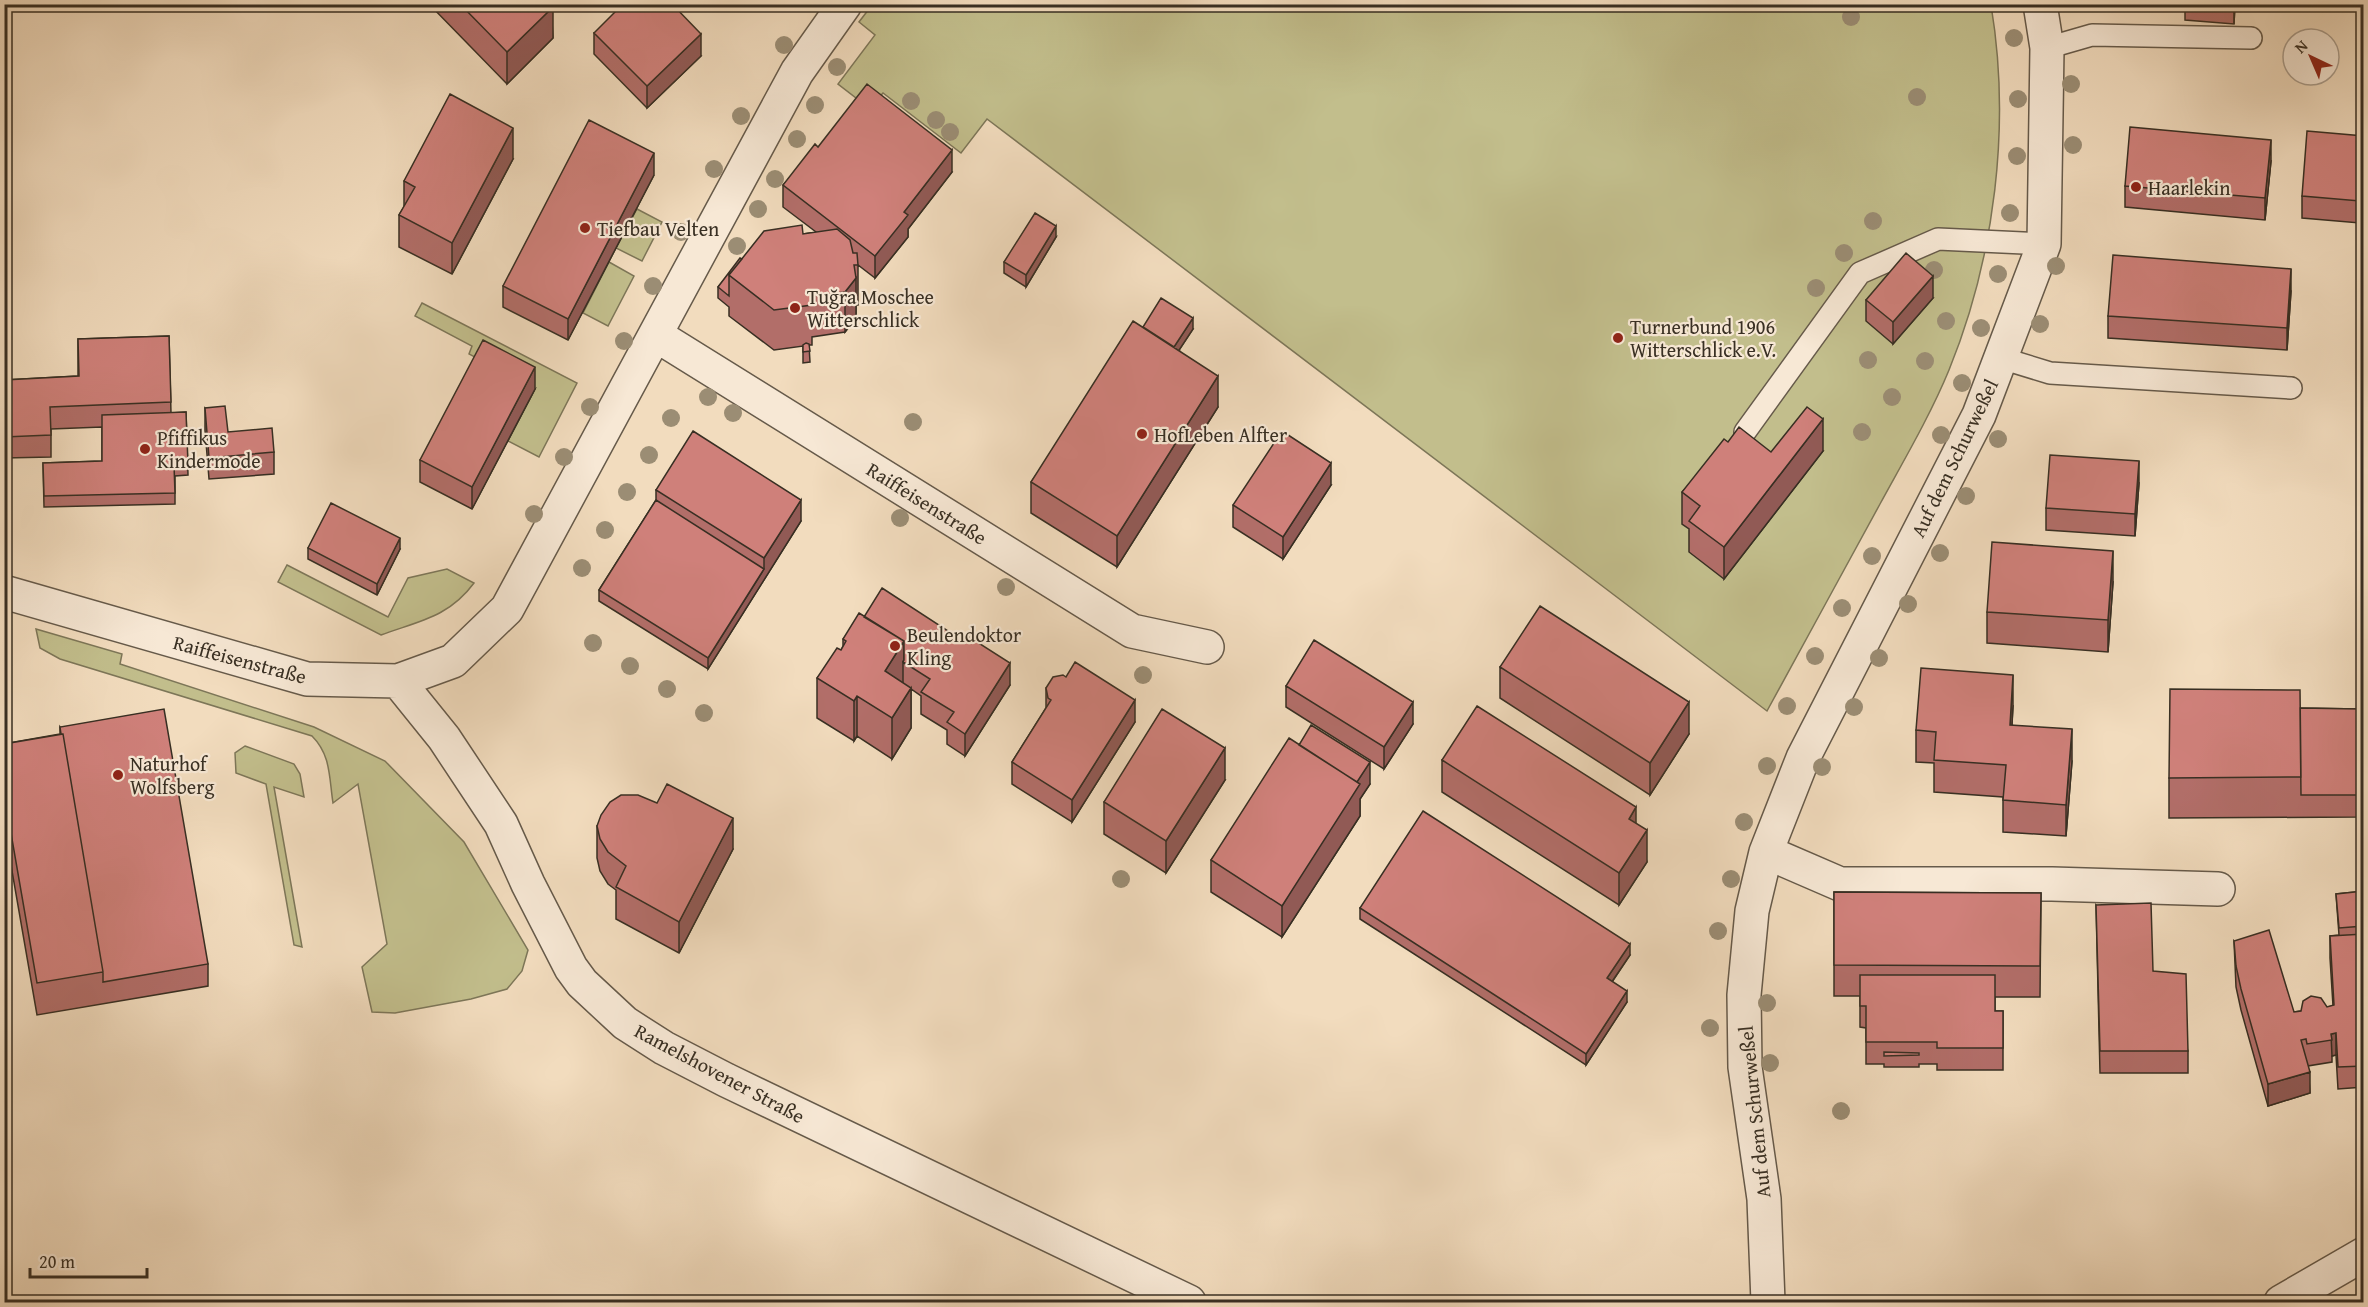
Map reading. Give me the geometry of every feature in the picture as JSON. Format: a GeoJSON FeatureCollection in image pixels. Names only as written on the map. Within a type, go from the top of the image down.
{"type":"FeatureCollection","features":[{"type":"Feature","properties":{"kind":"street","name":"Raiffeisenstraße"},"geometry":{"type":"LineString","coordinates":[[4,592],[307,679],[398,681],[453,661],[507,609],[797,72],[845,4]]}},
{"type":"Feature","properties":{"kind":"street","name":"Auf dem Schurweßel"},"geometry":{"type":"LineString","coordinates":[[1768,1302],[1764,1198],[1746,1067],[1744,995],[1752,911],[1766,852],[1803,758],[1979,415],[2044,244],[2047,48],[2040,4]]}},
{"type":"Feature","properties":{"kind":"street","name":"Raiffeisenstraße"},"geometry":{"type":"LineString","coordinates":[[656,335],[1132,631],[1208,647]]}},
{"type":"Feature","properties":{"kind":"street","name":"Ramelshovener Straße"},"geometry":{"type":"LineString","coordinates":[[398,681],[444,738],[501,824],[528,884],[572,968],[582,983],[624,1023],[664,1048],[726,1080],[1189,1302]]}},
{"type":"Feature","properties":{"kind":"street"},"geometry":{"type":"LineString","coordinates":[[1766,852],[1840,884],[2052,884],[2218,889]]}},
{"type":"Feature","properties":{"kind":"street"},"geometry":{"type":"LineString","coordinates":[[2281,1302],[2364,1254]]}},
{"type":"Feature","properties":{"kind":"lane"},"geometry":{"type":"LineString","coordinates":[[2047,48],[2092,35],[2251,38]]}},
{"type":"Feature","properties":{"kind":"lane"},"geometry":{"type":"LineString","coordinates":[[1745,432],[1860,273],[1938,239],[2044,244]]}},
{"type":"Feature","properties":{"kind":"lane"},"geometry":{"type":"LineString","coordinates":[[2001,358],[2050,372],[2290,388]]}},
{"type":"Feature","properties":{"kind":"shaded area","name":"Turnerbund 1906 Witterschlick e.V."},"geometry":{"type":"Polygon","coordinates":[[[872,5],[1991,5],[1997,51],[1999,143],[1995,190],[1978,282],[1965,327],[1934,404],[1767,711],[987,119],[961,153],[883,93],[869,108],[838,84],[875,35],[859,22],[872,5]]]}},
{"type":"Feature","properties":{"kind":"shaded area"},"geometry":{"type":"Polygon","coordinates":[[[637,209],[662,222],[642,261],[616,248],[637,209]]]}},
{"type":"Feature","properties":{"kind":"shaded area"},"geometry":{"type":"Polygon","coordinates":[[[609,262],[634,276],[608,326],[583,313],[609,262]]]}},
{"type":"Feature","properties":{"kind":"shaded area"},"geometry":{"type":"Polygon","coordinates":[[[422,303],[577,383],[539,457],[508,441],[535,389],[469,354],[472,346],[415,316],[422,303]]]}},
{"type":"Feature","properties":{"kind":"shaded area"},"geometry":{"type":"Polygon","coordinates":[[[287,565],[388,617],[408,578],[447,569],[474,583],[444,611],[381,635],[278,582],[287,565]]]}},
{"type":"Feature","properties":{"kind":"shaded area"},"geometry":{"type":"Polygon","coordinates":[[[36,629],[122,654],[120,664],[314,727],[385,761],[464,842],[528,950],[522,971],[507,989],[471,999],[395,1013],[372,1012],[362,967],[387,944],[358,784],[333,803],[326,759],[312,736],[60,659],[40,648],[36,629]]]}},
{"type":"Feature","properties":{"kind":"shaded area"},"geometry":{"type":"Polygon","coordinates":[[[245,746],[294,764],[300,774],[304,797],[274,787],[302,947],[294,945],[266,784],[236,773],[235,753],[245,746]]]}},
{"type":"Feature","properties":{"kind":"building"},"geometry":{"type":"Polygon","coordinates":[[[460,4],[551,4],[553,7],[507,52],[460,4]]]}},
{"type":"Feature","properties":{"kind":"building"},"geometry":{"type":"Polygon","coordinates":[[[623,4],[672,4],[701,34],[647,86],[594,33],[623,4]]]}},
{"type":"Feature","properties":{"kind":"building"},"geometry":{"type":"Polygon","coordinates":[[[867,84],[952,150],[904,212],[908,215],[875,256],[783,185],[815,144],[818,147],[867,84]]]}},
{"type":"Feature","properties":{"kind":"building"},"geometry":{"type":"Polygon","coordinates":[[[450,94],[513,128],[452,243],[399,215],[415,187],[404,181],[450,94]]]}},
{"type":"Feature","properties":{"kind":"building","name":"Tiefbau Velten"},"geometry":{"type":"Polygon","coordinates":[[[589,120],[654,153],[568,319],[503,286],[589,120]]]}},
{"type":"Feature","properties":{"kind":"building"},"geometry":{"type":"Polygon","coordinates":[[[2130,127],[2271,140],[2265,198],[2125,186],[2130,127]]]}},
{"type":"Feature","properties":{"kind":"building"},"geometry":{"type":"Polygon","coordinates":[[[2307,131],[2364,136],[2360,201],[2302,196],[2307,131]]]}},
{"type":"Feature","properties":{"kind":"building"},"geometry":{"type":"Polygon","coordinates":[[[1035,213],[1056,226],[1026,275],[1004,262],[1035,213]]]}},
{"type":"Feature","properties":{"kind":"building"},"geometry":{"type":"Polygon","coordinates":[[[802,225],[803,234],[837,229],[850,240],[853,253],[857,253],[858,265],[854,265],[856,278],[845,292],[811,296],[812,305],[774,310],[729,275],[764,231],[802,225]]]}},
{"type":"Feature","properties":{"kind":"building"},"geometry":{"type":"Polygon","coordinates":[[[1906,253],[1933,276],[1893,322],[1866,300],[1906,253]]]}},
{"type":"Feature","properties":{"kind":"building"},"geometry":{"type":"Polygon","coordinates":[[[2113,255],[2291,269],[2287,328],[2108,316],[2113,255]]]}},
{"type":"Feature","properties":{"kind":"building"},"geometry":{"type":"Polygon","coordinates":[[[740,258],[742,259],[729,275],[729,296],[718,287],[740,258]]]}},
{"type":"Feature","properties":{"kind":"building"},"geometry":{"type":"Polygon","coordinates":[[[1161,298],[1193,318],[1174,347],[1143,327],[1161,298]]]}},
{"type":"Feature","properties":{"kind":"building","name":"HofLeben Alfter"},"geometry":{"type":"Polygon","coordinates":[[[1133,321],[1218,376],[1117,536],[1031,482],[1133,321]]]}},
{"type":"Feature","properties":{"kind":"building"},"geometry":{"type":"Polygon","coordinates":[[[169,336],[171,402],[50,407],[51,435],[4,437],[4,380],[79,376],[78,339],[169,336]]]}},
{"type":"Feature","properties":{"kind":"building"},"geometry":{"type":"Polygon","coordinates":[[[483,340],[535,367],[472,487],[420,460],[483,340]]]}},
{"type":"Feature","properties":{"kind":"building"},"geometry":{"type":"Polygon","coordinates":[[[809,344],[810,351],[803,352],[803,345],[809,344]]]}},
{"type":"Feature","properties":{"kind":"building"},"geometry":{"type":"Polygon","coordinates":[[[225,406],[228,432],[272,428],[274,452],[209,458],[205,408],[225,406]]]}},
{"type":"Feature","properties":{"kind":"building"},"geometry":{"type":"Polygon","coordinates":[[[1807,407],[1823,419],[1724,547],[1689,521],[1700,506],[1682,492],[1724,439],[1728,442],[1739,427],[1771,452],[1807,407]]]}},
{"type":"Feature","properties":{"kind":"building","name":"Pfiffikus Kindermode"},"geometry":{"type":"Polygon","coordinates":[[[186,412],[188,464],[174,465],[175,493],[44,496],[43,463],[102,461],[102,415],[186,412]]]}},
{"type":"Feature","properties":{"kind":"building"},"geometry":{"type":"Polygon","coordinates":[[[693,431],[801,500],[764,558],[656,490],[693,431]]]}},
{"type":"Feature","properties":{"kind":"building"},"geometry":{"type":"Polygon","coordinates":[[[1282,431],[1331,463],[1283,537],[1233,505],[1282,431]]]}},
{"type":"Feature","properties":{"kind":"building"},"geometry":{"type":"Polygon","coordinates":[[[2050,455],[2139,461],[2135,514],[2046,508],[2050,455]]]}},
{"type":"Feature","properties":{"kind":"building"},"geometry":{"type":"Polygon","coordinates":[[[656,500],[764,569],[708,658],[599,590],[656,500]]]}},
{"type":"Feature","properties":{"kind":"building"},"geometry":{"type":"Polygon","coordinates":[[[331,503],[400,538],[377,584],[308,548],[331,503]]]}},
{"type":"Feature","properties":{"kind":"building"},"geometry":{"type":"Polygon","coordinates":[[[1992,542],[2113,551],[2108,620],[1987,612],[1992,542]]]}},
{"type":"Feature","properties":{"kind":"building"},"geometry":{"type":"Polygon","coordinates":[[[882,588],[957,637],[960,631],[1010,663],[965,734],[947,722],[954,712],[921,692],[930,679],[903,662],[904,641],[864,617],[882,588]]]}},
{"type":"Feature","properties":{"kind":"building"},"geometry":{"type":"Polygon","coordinates":[[[1540,606],[1689,702],[1650,763],[1500,667],[1540,606]]]}},
{"type":"Feature","properties":{"kind":"building"},"geometry":{"type":"Polygon","coordinates":[[[859,613],[904,641],[885,671],[911,688],[892,718],[857,696],[854,701],[817,678],[837,648],[841,650],[846,641],[843,639],[859,613]]]}},
{"type":"Feature","properties":{"kind":"building"},"geometry":{"type":"Polygon","coordinates":[[[1314,640],[1413,702],[1384,747],[1286,686],[1314,640]]]}},
{"type":"Feature","properties":{"kind":"building"},"geometry":{"type":"Polygon","coordinates":[[[1075,662],[1135,700],[1072,800],[1012,762],[1051,700],[1048,698],[1046,688],[1053,677],[1063,675],[1066,677],[1075,662]]]}},
{"type":"Feature","properties":{"kind":"building"},"geometry":{"type":"Polygon","coordinates":[[[1921,668],[2013,675],[2010,725],[2072,729],[2066,805],[2003,800],[2006,765],[1934,760],[1936,732],[1916,730],[1921,668]]]}},
{"type":"Feature","properties":{"kind":"building"},"geometry":{"type":"Polygon","coordinates":[[[2170,689],[2300,690],[2301,777],[2169,778],[2170,689]]]}},
{"type":"Feature","properties":{"kind":"building"},"geometry":{"type":"Polygon","coordinates":[[[1477,706],[1636,807],[1629,819],[1647,830],[1619,873],[1442,760],[1477,706]]]}},
{"type":"Feature","properties":{"kind":"building"},"geometry":{"type":"Polygon","coordinates":[[[2300,708],[2359,709],[2358,795],[2301,795],[2300,708]]]}},
{"type":"Feature","properties":{"kind":"building"},"geometry":{"type":"Polygon","coordinates":[[[164,709],[208,964],[103,982],[60,727],[164,709]]]}},
{"type":"Feature","properties":{"kind":"building"},"geometry":{"type":"Polygon","coordinates":[[[1162,709],[1225,748],[1166,841],[1104,802],[1162,709]]]}},
{"type":"Feature","properties":{"kind":"building"},"geometry":{"type":"Polygon","coordinates":[[[1311,725],[1370,762],[1357,782],[1299,745],[1311,725]]]}},
{"type":"Feature","properties":{"kind":"building"},"geometry":{"type":"Polygon","coordinates":[[[63,734],[103,972],[37,983],[4,793],[4,744],[63,734]]]}},
{"type":"Feature","properties":{"kind":"building"},"geometry":{"type":"Polygon","coordinates":[[[1289,738],[1360,784],[1282,906],[1211,860],[1289,738]]]}},
{"type":"Feature","properties":{"kind":"building"},"geometry":{"type":"Polygon","coordinates":[[[667,784],[733,818],[679,922],[616,887],[626,866],[608,852],[600,839],[597,826],[610,802],[621,795],[638,795],[657,803],[667,784]]]}},
{"type":"Feature","properties":{"kind":"building"},"geometry":{"type":"Polygon","coordinates":[[[1423,811],[1630,944],[1607,978],[1627,991],[1586,1054],[1360,908],[1423,811]]]}},
{"type":"Feature","properties":{"kind":"building"},"geometry":{"type":"Polygon","coordinates":[[[2364,891],[2364,926],[2339,928],[2336,894],[2364,891]]]}},
{"type":"Feature","properties":{"kind":"building"},"geometry":{"type":"Polygon","coordinates":[[[1834,892],[2041,893],[2040,966],[1834,965],[1834,892]]]}},
{"type":"Feature","properties":{"kind":"building"},"geometry":{"type":"Polygon","coordinates":[[[2151,903],[2153,971],[2186,974],[2188,1051],[2100,1051],[2096,905],[2151,903]]]}},
{"type":"Feature","properties":{"kind":"building"},"geometry":{"type":"Polygon","coordinates":[[[2269,930],[2294,1012],[2301,1011],[2303,1001],[2311,996],[2321,998],[2327,1007],[2334,1005],[2330,936],[2364,934],[2364,1066],[2338,1067],[2336,1033],[2331,1034],[2332,1040],[2307,1044],[2306,1039],[2301,1040],[2310,1072],[2268,1084],[2241,989],[2234,941],[2269,930]]]}},
{"type":"Feature","properties":{"kind":"building"},"geometry":{"type":"Polygon","coordinates":[[[1860,975],[1995,975],[1995,1011],[2003,1011],[2003,1048],[1937,1048],[1937,1042],[1866,1042],[1866,1006],[1860,1006],[1860,975]]]}},
{"type":"Feature","properties":{"kind":"building"},"geometry":{"type":"Polygon","coordinates":[[[1884,1052],[1919,1053],[1919,1055],[1884,1056],[1884,1052]]]}},
{"type":"Feature","properties":{"kind":"place","name":"Haarlekin"},"geometry":{"type":"Point","coordinates":[2136,187]}},
{"type":"Feature","properties":{"kind":"place","name":"Tiefbau Velten"},"geometry":{"type":"Point","coordinates":[585,228]}},
{"type":"Feature","properties":{"kind":"place","name":"Tuğra Moschee Witterschlick"},"geometry":{"type":"Point","coordinates":[795,308]}},
{"type":"Feature","properties":{"kind":"place","name":"Turnerbund 1906 Witterschlick e.V."},"geometry":{"type":"Point","coordinates":[1618,338]}},
{"type":"Feature","properties":{"kind":"place","name":"HofLeben Alfter"},"geometry":{"type":"Point","coordinates":[1142,434]}},
{"type":"Feature","properties":{"kind":"place","name":"Pfiffikus Kindermode"},"geometry":{"type":"Point","coordinates":[145,449]}},
{"type":"Feature","properties":{"kind":"place","name":"Beulendoktor Kling"},"geometry":{"type":"Point","coordinates":[895,646]}},
{"type":"Feature","properties":{"kind":"place","name":"Naturhof Wolfsberg"},"geometry":{"type":"Point","coordinates":[118,775]}}]}
